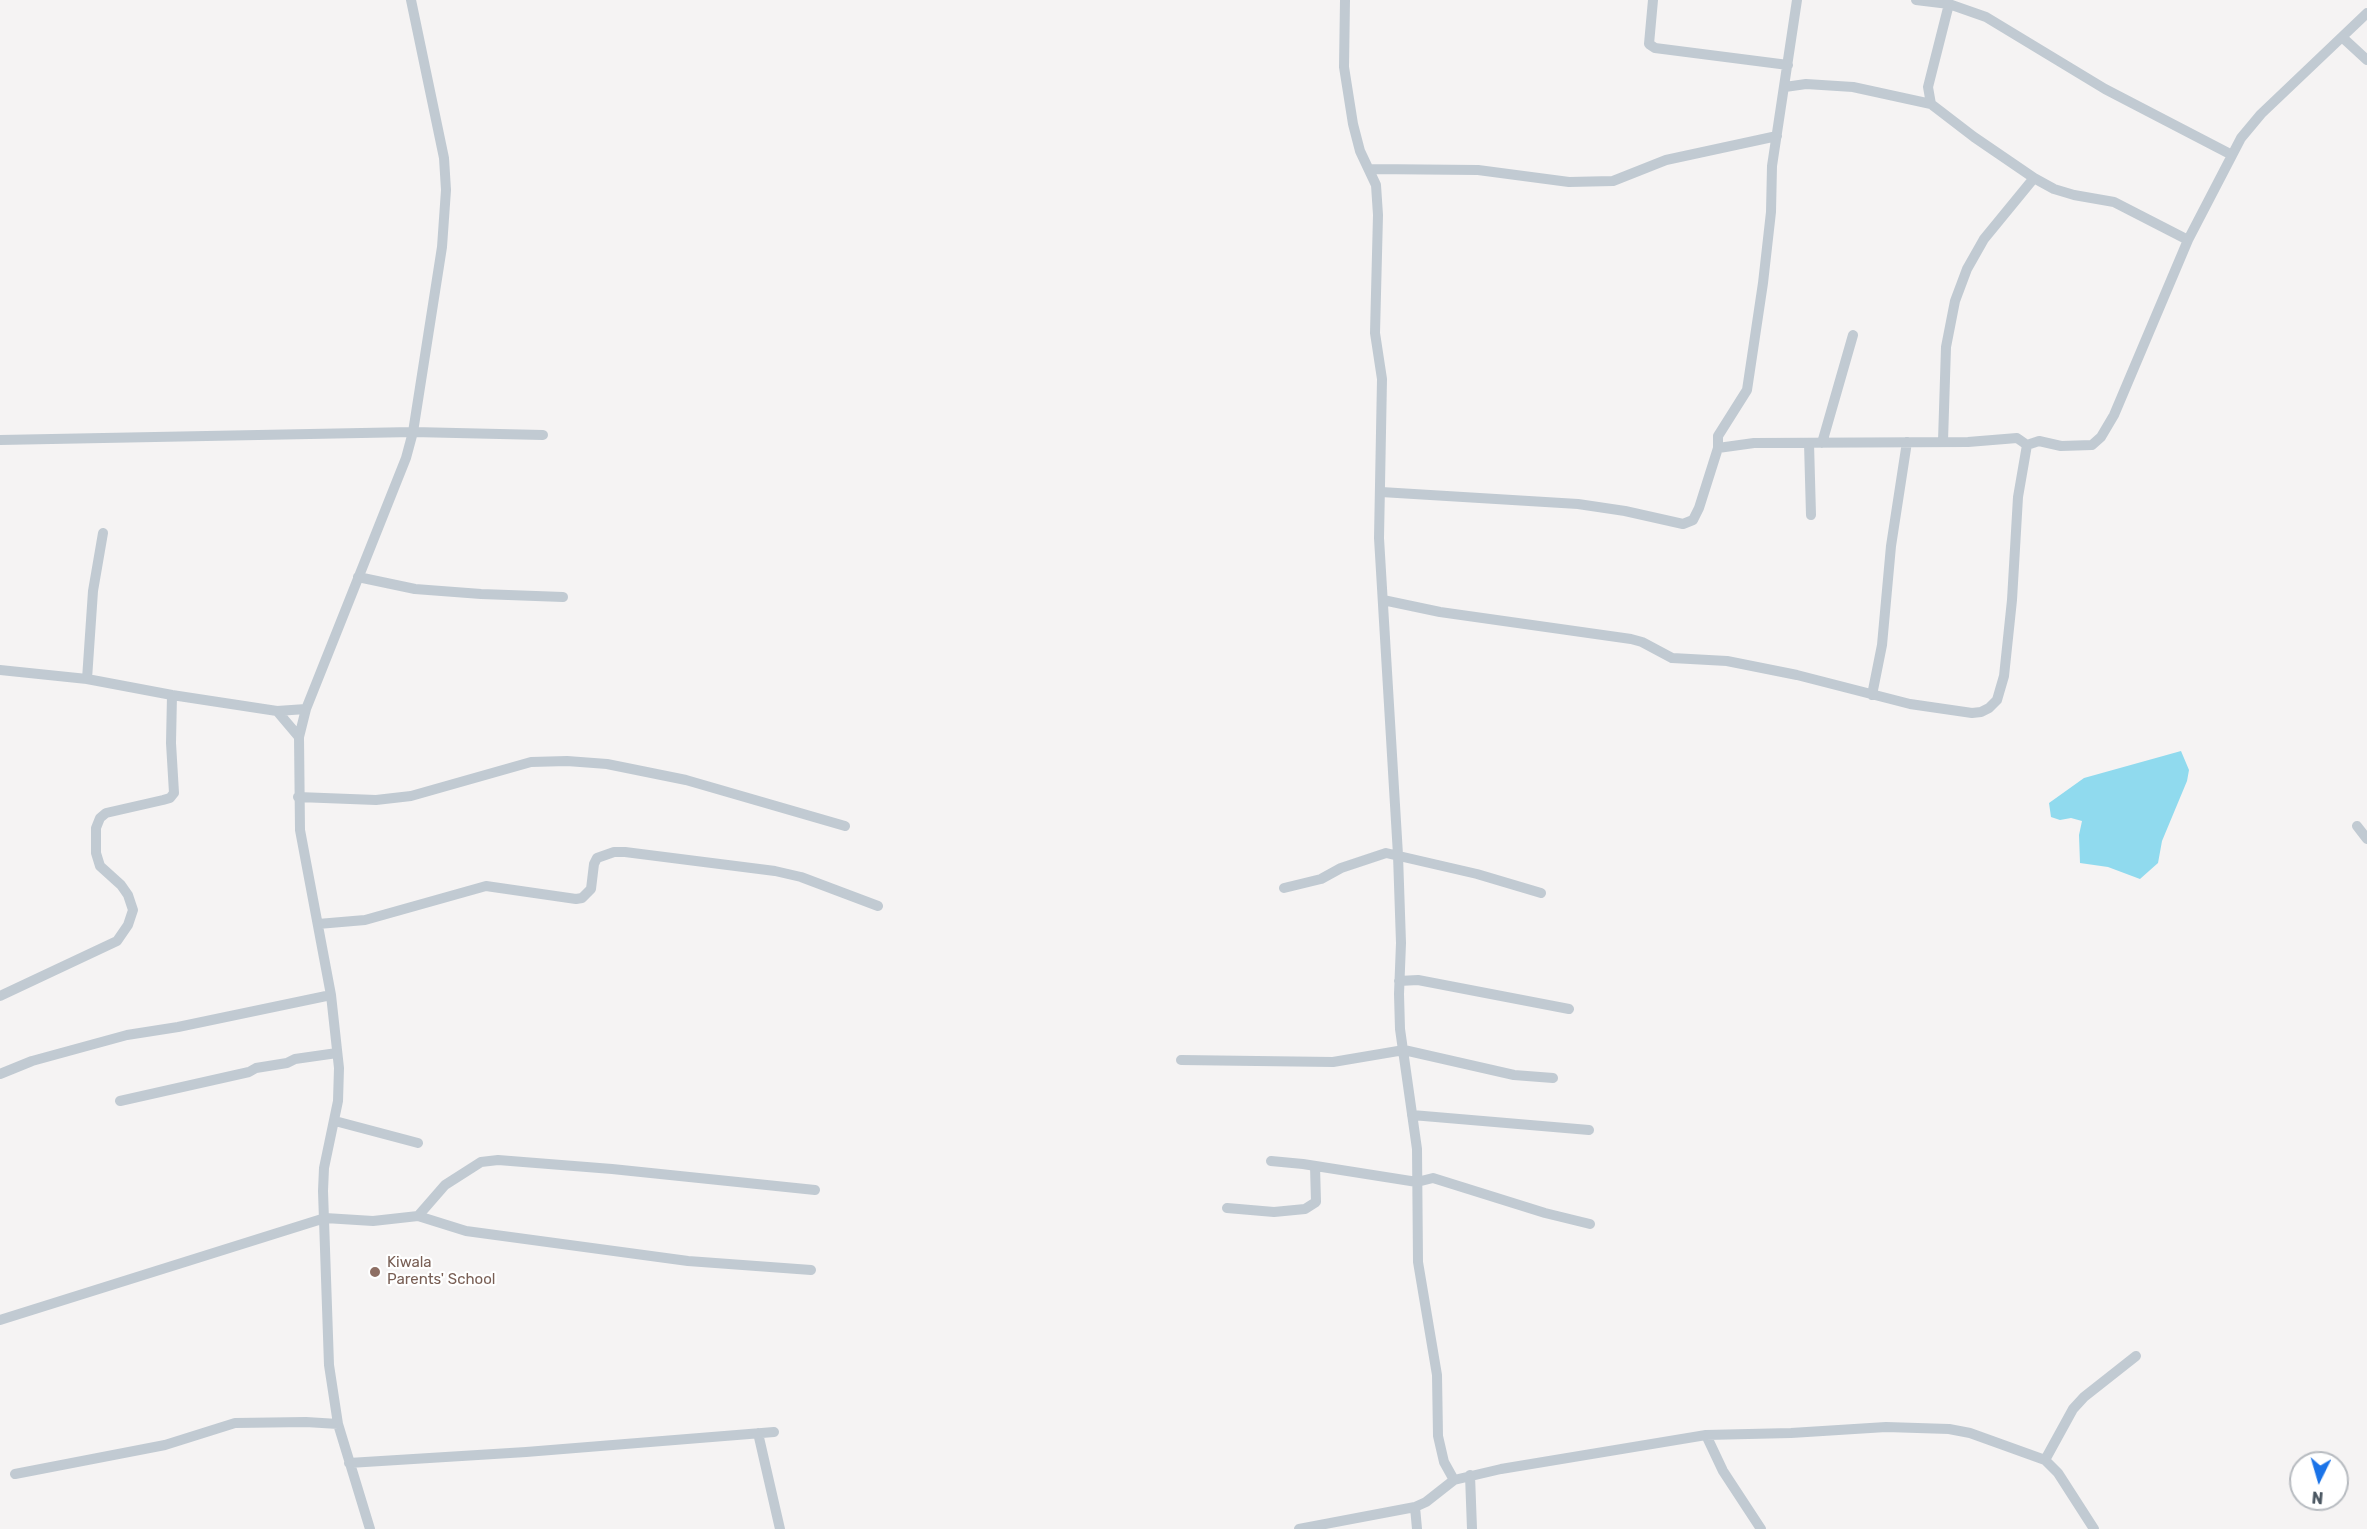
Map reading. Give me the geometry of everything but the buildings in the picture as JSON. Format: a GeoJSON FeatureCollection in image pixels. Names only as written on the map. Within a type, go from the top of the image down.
{"type":"FeatureCollection","features":[{"type":"Feature","properties":{"kind":"street"},"geometry":{"type":"LineString","coordinates":[[370,1529],[338,1424],[329,1365],[324,1168],[338,1101],[337,1053],[331,995],[300,830],[299,737],[306,709],[406,458],[442,247],[446,190],[444,158],[411,0]]}},
{"type":"Feature","properties":{"kind":"street"},"geometry":{"type":"LineString","coordinates":[[1344,0],[1344,68],[1349,102],[1360,151],[1376,185],[1378,215],[1375,333],[1382,379],[1379,538],[1398,855],[1401,1029],[1417,1149],[1418,1262],[1437,1375],[1438,1436],[1444,1462],[1455,1480]]}},
{"type":"Feature","properties":{"kind":"street"},"geometry":{"type":"LineString","coordinates":[[1653,0],[1648,44],[1655,48],[1788,65]]}},
{"type":"Feature","properties":{"kind":"street"},"geometry":{"type":"LineString","coordinates":[[1381,492],[1578,504],[1625,511],[1683,525],[1693,520],[1718,448],[1718,436],[1746,390],[1763,283],[1771,212],[1772,166],[1797,0]]}},
{"type":"Feature","properties":{"kind":"street"},"geometry":{"type":"LineString","coordinates":[[1916,0],[1949,4],[1986,17],[2105,88],[2232,155]]}},
{"type":"Feature","properties":{"kind":"street"},"geometry":{"type":"LineString","coordinates":[[1931,104],[1928,87],[1949,4]]}},
{"type":"Feature","properties":{"kind":"street"},"geometry":{"type":"LineString","coordinates":[[2027,445],[2039,441],[2061,446],[2086,446],[2092,445],[2101,437],[2114,416],[2188,240],[2241,138],[2261,114],[2367,13]]}},
{"type":"Feature","properties":{"kind":"street"},"geometry":{"type":"LineString","coordinates":[[2342,37],[2367,60]]}},
{"type":"Feature","properties":{"kind":"street"},"geometry":{"type":"LineString","coordinates":[[1785,87],[1806,84],[1853,87],[1931,104],[2034,178],[2074,195],[2114,202],[2188,240]]}},
{"type":"Feature","properties":{"kind":"street"},"geometry":{"type":"LineString","coordinates":[[1370,169],[1478,170],[1569,182],[1613,181],[1666,160],[1777,136]]}},
{"type":"Feature","properties":{"kind":"street"},"geometry":{"type":"LineString","coordinates":[[1943,441],[1946,347],[1955,301],[1967,269],[1984,238],[2034,178]]}},
{"type":"Feature","properties":{"kind":"street"},"geometry":{"type":"LineString","coordinates":[[1821,443],[1853,336]]}},
{"type":"Feature","properties":{"kind":"street"},"geometry":{"type":"LineString","coordinates":[[0,440],[412,432],[543,435]]}},
{"type":"Feature","properties":{"kind":"street"},"geometry":{"type":"LineString","coordinates":[[1718,448],[1754,443],[1968,442],[2017,438],[2027,445]]}},
{"type":"Feature","properties":{"kind":"street"},"geometry":{"type":"LineString","coordinates":[[1872,695],[1882,645],[1891,546],[1907,442]]}},
{"type":"Feature","properties":{"kind":"street"},"geometry":{"type":"LineString","coordinates":[[1809,443],[1811,515]]}},
{"type":"Feature","properties":{"kind":"street"},"geometry":{"type":"LineString","coordinates":[[1383,600],[1440,612],[1631,639],[1642,642],[1672,658],[1727,661],[1797,675],[1910,704],[1972,713],[1989,708],[1997,700],[2007,653],[2018,496],[2027,445]]}},
{"type":"Feature","properties":{"kind":"street"},"geometry":{"type":"LineString","coordinates":[[87,679],[93,591],[103,533]]}},
{"type":"Feature","properties":{"kind":"street"},"geometry":{"type":"LineString","coordinates":[[358,577],[415,589],[563,597]]}},
{"type":"Feature","properties":{"kind":"street"},"geometry":{"type":"LineString","coordinates":[[0,670],[87,679],[277,711],[306,709]]}},
{"type":"Feature","properties":{"kind":"street"},"geometry":{"type":"LineString","coordinates":[[0,996],[117,941],[129,925],[133,910],[128,895],[121,885],[100,866],[96,854],[96,828],[106,813],[170,798],[174,793],[171,744],[172,695]]}},
{"type":"Feature","properties":{"kind":"street"},"geometry":{"type":"LineString","coordinates":[[277,711],[299,737]]}},
{"type":"Feature","properties":{"kind":"street"},"geometry":{"type":"LineString","coordinates":[[298,797],[376,800],[411,796],[512,766],[531,762],[567,761],[607,764],[686,780],[844,826]]}},
{"type":"Feature","properties":{"kind":"street"},"geometry":{"type":"LineString","coordinates":[[2357,826],[2367,839]]}},
{"type":"Feature","properties":{"kind":"street"},"geometry":{"type":"LineString","coordinates":[[318,924],[365,920],[486,886],[582,898],[591,889],[594,864],[597,858],[614,852],[775,871],[878,906]]}},
{"type":"Feature","properties":{"kind":"street"},"geometry":{"type":"LineString","coordinates":[[1284,888],[1321,879],[1341,868],[1386,854],[1477,874],[1541,893]]}},
{"type":"Feature","properties":{"kind":"street"},"geometry":{"type":"LineString","coordinates":[[1399,981],[1418,980],[1569,1009]]}},
{"type":"Feature","properties":{"kind":"street"},"geometry":{"type":"LineString","coordinates":[[0,1074],[33,1061],[127,1035],[178,1027],[331,995]]}},
{"type":"Feature","properties":{"kind":"street"},"geometry":{"type":"LineString","coordinates":[[1181,1060],[1333,1062],[1404,1050],[1514,1075],[1553,1078]]}},
{"type":"Feature","properties":{"kind":"street"},"geometry":{"type":"LineString","coordinates":[[120,1101],[249,1072],[256,1068],[287,1063],[295,1059],[337,1053]]}},
{"type":"Feature","properties":{"kind":"street"},"geometry":{"type":"LineString","coordinates":[[1412,1115],[1589,1130]]}},
{"type":"Feature","properties":{"kind":"street"},"geometry":{"type":"LineString","coordinates":[[335,1121],[418,1143]]}},
{"type":"Feature","properties":{"kind":"street"},"geometry":{"type":"LineString","coordinates":[[418,1216],[434,1196],[460,1174],[481,1162],[498,1160],[624,1170],[815,1190]]}},
{"type":"Feature","properties":{"kind":"street"},"geometry":{"type":"LineString","coordinates":[[1271,1161],[1417,1182],[1433,1178],[1545,1213],[1590,1224]]}},
{"type":"Feature","properties":{"kind":"street"},"geometry":{"type":"LineString","coordinates":[[1227,1208],[1274,1212],[1305,1209],[1316,1202],[1316,1166]]}},
{"type":"Feature","properties":{"kind":"street"},"geometry":{"type":"LineString","coordinates":[[0,1320],[325,1218],[373,1221],[418,1216],[466,1231],[688,1262],[810,1270]]}},
{"type":"Feature","properties":{"kind":"street"},"geometry":{"type":"LineString","coordinates":[[2045,1460],[2073,1409],[2084,1397],[2136,1356]]}},
{"type":"Feature","properties":{"kind":"street"},"geometry":{"type":"LineString","coordinates":[[15,1474],[165,1445],[235,1423],[338,1424]]}},
{"type":"Feature","properties":{"kind":"street"},"geometry":{"type":"LineString","coordinates":[[1299,1529],[1415,1507],[1426,1502],[1455,1480],[1470,1475],[1706,1435],[1886,1427],[1949,1429],[1970,1433],[2045,1460],[2058,1473],[2094,1529]]}},
{"type":"Feature","properties":{"kind":"street"},"geometry":{"type":"LineString","coordinates":[[349,1463],[526,1452],[774,1432]]}},
{"type":"Feature","properties":{"kind":"street"},"geometry":{"type":"LineString","coordinates":[[758,1433],[780,1529]]}},
{"type":"Feature","properties":{"kind":"street"},"geometry":{"type":"LineString","coordinates":[[1706,1435],[1723,1471],[1761,1529]]}},
{"type":"Feature","properties":{"kind":"street"},"geometry":{"type":"LineString","coordinates":[[1470,1475],[1472,1529]]}},
{"type":"Feature","properties":{"kind":"street"},"geometry":{"type":"LineString","coordinates":[[1415,1507],[1417,1529]]}},
{"type":"Feature","properties":{"kind":"water"},"geometry":{"type":"Polygon","coordinates":[[[2181,751],[2189,770],[2187,781],[2162,841],[2158,863],[2140,879],[2108,867],[2080,863],[2079,835],[2082,821],[2071,818],[2060,820],[2051,817],[2049,803],[2084,778],[2181,751]]]}},
{"type":"Feature","properties":{"kind":"place","name":"Kiwala Parents' School"},"geometry":{"type":"Point","coordinates":[375,1272]}}]}
